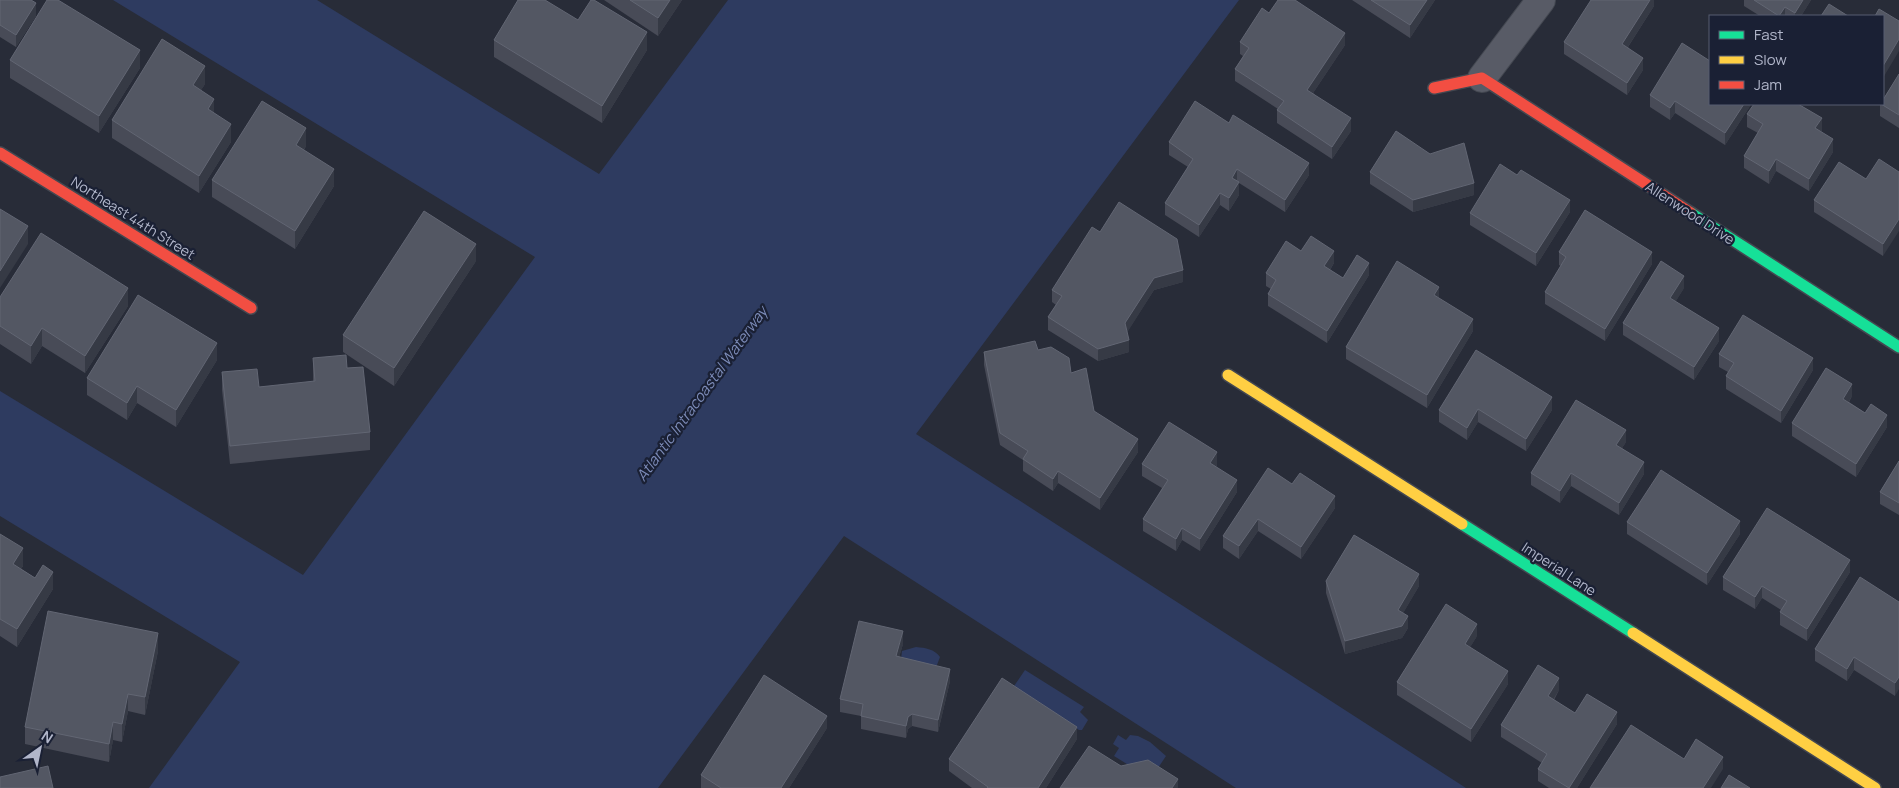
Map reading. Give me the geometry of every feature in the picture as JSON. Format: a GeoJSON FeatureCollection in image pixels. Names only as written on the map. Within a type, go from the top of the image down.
{"type":"FeatureCollection","features":[{"type":"Feature","properties":{"kind":"street"},"geometry":{"type":"LineString","coordinates":[[1434,88],[1482,78],[1541,0]]}},
{"type":"Feature","properties":{"kind":"street","name":"Allenwood Drive"},"geometry":{"type":"LineString","coordinates":[[1482,78],[1899,347]]}},
{"type":"Feature","properties":{"kind":"street","name":"Northeast 44th Street"},"geometry":{"type":"LineString","coordinates":[[0,153],[251,308]]}},
{"type":"Feature","properties":{"kind":"street","name":"Imperial Lane"},"geometry":{"type":"LineString","coordinates":[[1228,375],[1875,788]]}},
{"type":"Feature","properties":{"kind":"water","name":"Atlantic Intracoastal Waterway"},"geometry":{"type":"Polygon","coordinates":[[[113,0],[317,0],[599,174],[728,0],[1239,0],[916,434],[1466,788],[1236,788],[844,536],[658,788],[149,788],[240,662],[0,516],[0,391],[303,575],[535,257],[113,0]]]}},
{"type":"Feature","properties":{"kind":"water"},"geometry":{"type":"Polygon","coordinates":[[[916,647],[926,648],[938,654],[940,657],[935,670],[901,660],[902,651],[916,647]]]}},
{"type":"Feature","properties":{"kind":"water"},"geometry":{"type":"Polygon","coordinates":[[[1025,670],[1084,707],[1080,712],[1088,720],[1082,730],[1079,730],[1012,689],[1025,670]]]}},
{"type":"Feature","properties":{"kind":"water"},"geometry":{"type":"Polygon","coordinates":[[[1118,735],[1126,740],[1130,735],[1138,736],[1150,742],[1166,756],[1156,771],[1135,769],[1114,756],[1119,748],[1113,744],[1118,735]]]}},
{"type":"Feature","properties":{"kind":"building"},"geometry":{"type":"Polygon","coordinates":[[[0,0],[31,0],[36,3],[16,35],[0,25],[0,0]]]}},
{"type":"Feature","properties":{"kind":"building"},"geometry":{"type":"Polygon","coordinates":[[[47,0],[58,0],[140,50],[99,116],[10,60],[47,0]]]}},
{"type":"Feature","properties":{"kind":"building"},"geometry":{"type":"Polygon","coordinates":[[[518,0],[545,0],[578,20],[591,0],[594,0],[647,32],[602,106],[494,40],[518,0]]]}},
{"type":"Feature","properties":{"kind":"building"},"geometry":{"type":"Polygon","coordinates":[[[630,0],[670,0],[658,18],[630,0]]]}},
{"type":"Feature","properties":{"kind":"building"},"geometry":{"type":"Polygon","coordinates":[[[1278,0],[1295,0],[1345,33],[1307,90],[1351,118],[1332,147],[1277,110],[1284,101],[1235,69],[1249,48],[1240,42],[1262,8],[1269,13],[1278,0]]]}},
{"type":"Feature","properties":{"kind":"building"},"geometry":{"type":"Polygon","coordinates":[[[1371,0],[1427,0],[1410,25],[1371,0]]]}},
{"type":"Feature","properties":{"kind":"building"},"geometry":{"type":"Polygon","coordinates":[[[1591,0],[1650,0],[1622,44],[1643,58],[1627,83],[1564,42],[1591,0]]]}},
{"type":"Feature","properties":{"kind":"building"},"geometry":{"type":"Polygon","coordinates":[[[1754,0],[1803,0],[1795,13],[1785,7],[1780,15],[1754,0]]]}},
{"type":"Feature","properties":{"kind":"building"},"geometry":{"type":"Polygon","coordinates":[[[1829,4],[1846,15],[1822,15],[1829,4]]]}},
{"type":"Feature","properties":{"kind":"building"},"geometry":{"type":"Polygon","coordinates":[[[1879,9],[1899,21],[1899,39],[1884,64],[1884,15],[1876,15],[1879,9]]]}},
{"type":"Feature","properties":{"kind":"building"},"geometry":{"type":"Polygon","coordinates":[[[162,39],[205,66],[193,85],[214,99],[208,109],[231,124],[199,176],[112,120],[162,39]]]}},
{"type":"Feature","properties":{"kind":"building"},"geometry":{"type":"Polygon","coordinates":[[[1682,43],[1709,60],[1709,105],[1743,105],[1725,133],[1675,101],[1670,108],[1650,95],[1682,43]]]}},
{"type":"Feature","properties":{"kind":"building"},"geometry":{"type":"Polygon","coordinates":[[[1899,74],[1899,115],[1883,105],[1884,98],[1899,74]]]}},
{"type":"Feature","properties":{"kind":"building"},"geometry":{"type":"Polygon","coordinates":[[[262,101],[306,128],[296,145],[334,169],[295,231],[212,180],[262,101]]]}},
{"type":"Feature","properties":{"kind":"building"},"geometry":{"type":"Polygon","coordinates":[[[1195,101],[1229,123],[1233,115],[1309,163],[1285,200],[1237,169],[1232,178],[1239,182],[1229,198],[1220,193],[1199,225],[1165,203],[1193,159],[1169,142],[1195,101]]]}},
{"type":"Feature","properties":{"kind":"building"},"geometry":{"type":"Polygon","coordinates":[[[1753,105],[1800,105],[1822,118],[1815,128],[1833,139],[1809,179],[1776,159],[1769,171],[1744,156],[1763,124],[1747,114],[1753,105]]]}},
{"type":"Feature","properties":{"kind":"building"},"geometry":{"type":"Polygon","coordinates":[[[1396,131],[1430,154],[1464,143],[1474,183],[1413,200],[1370,172],[1396,131]]]}},
{"type":"Feature","properties":{"kind":"building"},"geometry":{"type":"Polygon","coordinates":[[[1879,159],[1899,172],[1899,219],[1883,244],[1814,200],[1839,162],[1866,179],[1879,159]]]}},
{"type":"Feature","properties":{"kind":"building"},"geometry":{"type":"Polygon","coordinates":[[[1500,164],[1517,175],[1521,170],[1570,200],[1536,253],[1470,213],[1500,164]]]}},
{"type":"Feature","properties":{"kind":"building"},"geometry":{"type":"Polygon","coordinates":[[[1119,202],[1177,239],[1183,270],[1154,278],[1125,323],[1129,340],[1098,349],[1048,317],[1062,296],[1052,290],[1092,227],[1100,232],[1119,202]]]}},
{"type":"Feature","properties":{"kind":"building"},"geometry":{"type":"Polygon","coordinates":[[[0,209],[28,226],[0,271],[0,209]]]}},
{"type":"Feature","properties":{"kind":"building"},"geometry":{"type":"Polygon","coordinates":[[[1585,210],[1652,252],[1605,329],[1545,292],[1566,257],[1559,252],[1585,210]]]}},
{"type":"Feature","properties":{"kind":"building"},"geometry":{"type":"Polygon","coordinates":[[[424,211],[476,244],[394,368],[343,335],[424,211]]]}},
{"type":"Feature","properties":{"kind":"building"},"geometry":{"type":"Polygon","coordinates":[[[41,233],[128,288],[85,356],[42,328],[31,346],[0,326],[0,297],[41,233]]]}},
{"type":"Feature","properties":{"kind":"building"},"geometry":{"type":"Polygon","coordinates":[[[1311,236],[1334,251],[1324,266],[1343,278],[1357,255],[1369,263],[1327,331],[1268,294],[1276,280],[1266,273],[1286,241],[1301,251],[1311,236]]]}},
{"type":"Feature","properties":{"kind":"building"},"geometry":{"type":"Polygon","coordinates":[[[1397,261],[1439,287],[1434,295],[1473,319],[1427,395],[1346,347],[1397,261]]]}},
{"type":"Feature","properties":{"kind":"building"},"geometry":{"type":"Polygon","coordinates":[[[1661,261],[1684,276],[1670,298],[1719,328],[1694,367],[1623,323],[1661,261]]]}},
{"type":"Feature","properties":{"kind":"building"},"geometry":{"type":"Polygon","coordinates":[[[138,295],[217,343],[176,410],[137,386],[127,403],[87,378],[138,295]]]}},
{"type":"Feature","properties":{"kind":"building"},"geometry":{"type":"Polygon","coordinates":[[[1743,315],[1813,358],[1781,411],[1726,376],[1734,363],[1719,354],[1743,315]]]}},
{"type":"Feature","properties":{"kind":"building"},"geometry":{"type":"Polygon","coordinates":[[[1035,341],[1038,350],[1051,347],[1069,358],[1071,373],[1086,368],[1094,411],[1138,439],[1100,498],[1058,471],[1053,479],[1023,459],[1028,451],[1000,433],[984,352],[1035,341]]]}},
{"type":"Feature","properties":{"kind":"building"},"geometry":{"type":"Polygon","coordinates":[[[1476,350],[1552,397],[1526,439],[1478,409],[1467,428],[1439,410],[1476,350]]]}},
{"type":"Feature","properties":{"kind":"building"},"geometry":{"type":"Polygon","coordinates":[[[346,355],[347,368],[363,367],[370,432],[230,446],[222,372],[257,369],[259,387],[315,381],[313,358],[346,355]]]}},
{"type":"Feature","properties":{"kind":"building"},"geometry":{"type":"Polygon","coordinates":[[[1826,368],[1852,384],[1843,399],[1865,413],[1871,404],[1887,415],[1856,464],[1792,423],[1826,368]]]}},
{"type":"Feature","properties":{"kind":"building"},"geometry":{"type":"Polygon","coordinates":[[[1576,400],[1626,430],[1616,445],[1644,462],[1619,503],[1571,473],[1560,491],[1531,473],[1576,400]]]}},
{"type":"Feature","properties":{"kind":"building"},"geometry":{"type":"Polygon","coordinates":[[[1169,422],[1217,452],[1210,463],[1237,480],[1200,539],[1182,528],[1176,539],[1143,519],[1168,480],[1142,464],[1169,422]]]}},
{"type":"Feature","properties":{"kind":"building"},"geometry":{"type":"Polygon","coordinates":[[[1899,461],[1899,503],[1880,492],[1899,461]]]}},
{"type":"Feature","properties":{"kind":"building"},"geometry":{"type":"Polygon","coordinates":[[[1268,468],[1292,484],[1300,473],[1335,496],[1301,547],[1258,519],[1239,546],[1223,536],[1268,468]]]}},
{"type":"Feature","properties":{"kind":"building"},"geometry":{"type":"Polygon","coordinates":[[[1661,470],[1740,521],[1707,573],[1627,522],[1661,470]]]}},
{"type":"Feature","properties":{"kind":"building"},"geometry":{"type":"Polygon","coordinates":[[[1767,508],[1850,560],[1807,629],[1780,612],[1787,601],[1762,586],[1755,597],[1723,577],[1767,508]]]}},
{"type":"Feature","properties":{"kind":"building"},"geometry":{"type":"Polygon","coordinates":[[[0,534],[23,548],[13,564],[35,578],[43,565],[53,572],[17,629],[0,619],[0,534]]]}},
{"type":"Feature","properties":{"kind":"building"},"geometry":{"type":"Polygon","coordinates":[[[1354,535],[1419,574],[1398,610],[1408,616],[1402,626],[1345,641],[1326,581],[1354,535]]]}},
{"type":"Feature","properties":{"kind":"building"},"geometry":{"type":"Polygon","coordinates":[[[1860,577],[1899,602],[1899,677],[1895,683],[1854,657],[1847,669],[1815,649],[1860,577]]]}},
{"type":"Feature","properties":{"kind":"building"},"geometry":{"type":"Polygon","coordinates":[[[1446,604],[1477,624],[1465,644],[1508,671],[1471,729],[1397,682],[1446,604]]]}},
{"type":"Feature","properties":{"kind":"building"},"geometry":{"type":"Polygon","coordinates":[[[48,611],[158,633],[145,697],[128,694],[122,724],[113,722],[109,744],[25,727],[48,611]]]}},
{"type":"Feature","properties":{"kind":"building"},"geometry":{"type":"Polygon","coordinates":[[[859,621],[903,631],[896,656],[950,669],[938,720],[912,714],[908,717],[906,726],[861,716],[863,704],[840,699],[859,621]]]}},
{"type":"Feature","properties":{"kind":"building"},"geometry":{"type":"Polygon","coordinates":[[[1538,665],[1559,678],[1548,696],[1575,713],[1587,694],[1617,712],[1569,788],[1538,769],[1547,754],[1501,725],[1538,665]]]}},
{"type":"Feature","properties":{"kind":"building"},"geometry":{"type":"Polygon","coordinates":[[[764,675],[827,716],[781,788],[721,788],[701,775],[764,675]]]}},
{"type":"Feature","properties":{"kind":"building"},"geometry":{"type":"Polygon","coordinates":[[[1002,678],[1077,727],[1038,788],[987,788],[949,759],[1002,678]]]}},
{"type":"Feature","properties":{"kind":"building"},"geometry":{"type":"Polygon","coordinates":[[[1631,725],[1684,759],[1696,739],[1723,757],[1703,788],[1590,788],[1631,725]]]}},
{"type":"Feature","properties":{"kind":"building"},"geometry":{"type":"Polygon","coordinates":[[[1089,746],[1121,766],[1148,760],[1178,779],[1172,788],[1060,788],[1089,746]]]}},
{"type":"Feature","properties":{"kind":"building"},"geometry":{"type":"Polygon","coordinates":[[[48,766],[53,788],[0,788],[0,777],[48,766]]]}},
{"type":"Feature","properties":{"kind":"building"},"geometry":{"type":"Polygon","coordinates":[[[1729,775],[1750,788],[1721,788],[1729,775]]]}},
{"type":"Feature","properties":{"kind":"traffic: fast"},"geometry":{"type":"LineString","coordinates":[[1691,213],[1899,347]]}},
{"type":"Feature","properties":{"kind":"traffic: fast"},"geometry":{"type":"LineString","coordinates":[[1462,524],[1633,633]]}},
{"type":"Feature","properties":{"kind":"traffic: slow"},"geometry":{"type":"LineString","coordinates":[[1228,375],[1462,524]]}},
{"type":"Feature","properties":{"kind":"traffic: slow"},"geometry":{"type":"LineString","coordinates":[[1633,633],[1875,788]]}},
{"type":"Feature","properties":{"kind":"traffic: jam"},"geometry":{"type":"LineString","coordinates":[[1434,88],[1482,78],[1691,213]]}},
{"type":"Feature","properties":{"kind":"traffic: jam"},"geometry":{"type":"LineString","coordinates":[[0,153],[251,308]]}}]}
